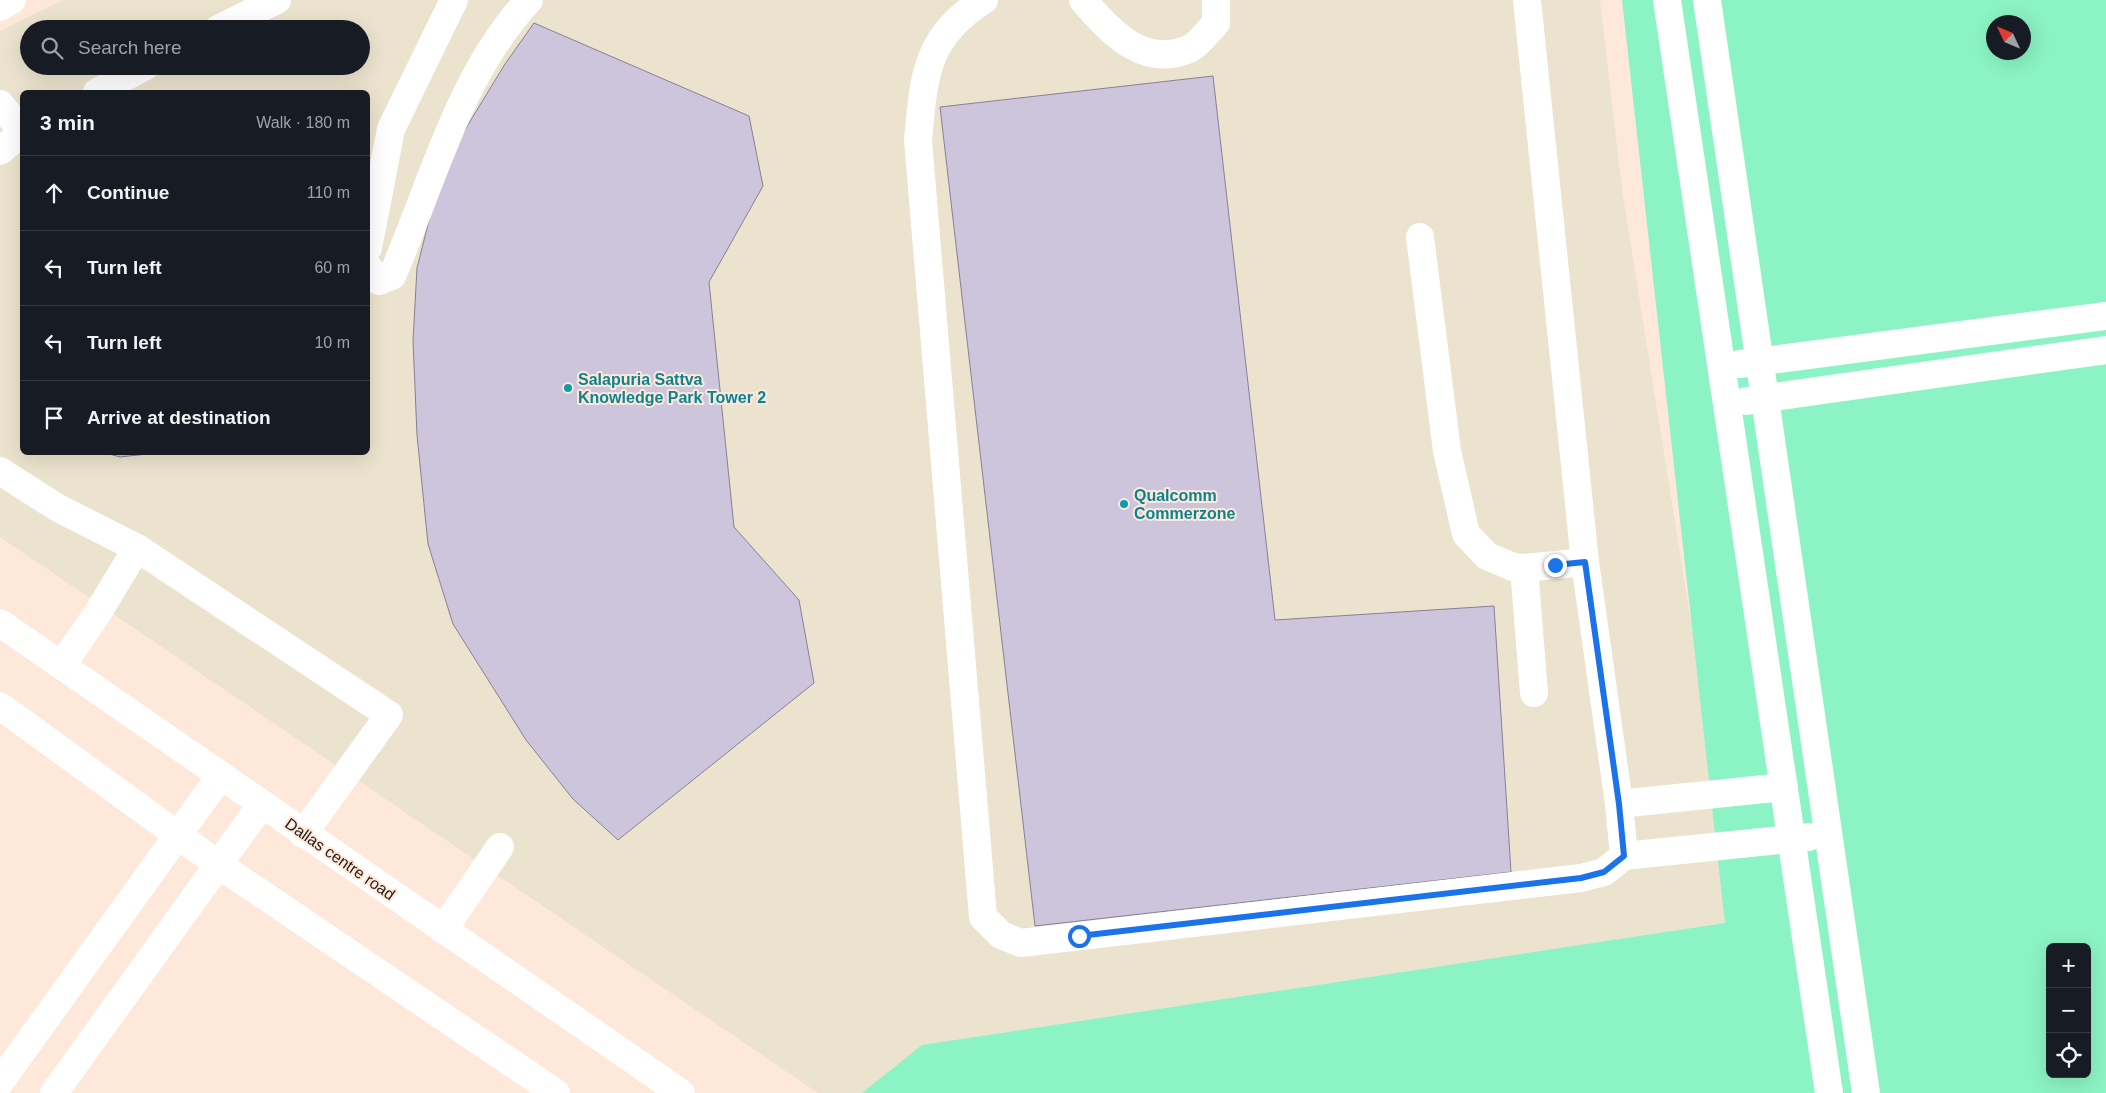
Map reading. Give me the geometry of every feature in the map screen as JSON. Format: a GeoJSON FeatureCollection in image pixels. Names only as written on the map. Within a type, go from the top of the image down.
{"type":"FeatureCollection","features":[{"type":"Feature","properties":{"kind":"street"},"geometry":{"type":"LineString","coordinates":[[0,7],[12,0]]}},
{"type":"Feature","properties":{"kind":"street"},"geometry":{"type":"LineString","coordinates":[[244,20],[277,0]]}},
{"type":"Feature","properties":{"kind":"street"},"geometry":{"type":"LineString","coordinates":[[370,238],[391,129],[454,0]]}},
{"type":"Feature","properties":{"kind":"street"},"geometry":{"type":"LineString","coordinates":[[370,269],[379,281],[392,276],[454,118],[484,60],[513,18],[529,0]]}},
{"type":"Feature","properties":{"kind":"street"},"geometry":{"type":"LineString","coordinates":[[984,0],[966,12],[939,40],[931,59],[921,110],[918,140],[983,917],[1002,935],[1022,943],[1581,878],[1604,872],[1624,856],[1828,835]]}},
{"type":"Feature","properties":{"kind":"street"},"geometry":{"type":"LineString","coordinates":[[1083,0],[1103,23],[1139,51],[1166,55],[1192,47],[1216,23],[1216,0]]}},
{"type":"Feature","properties":{"kind":"street"},"geometry":{"type":"LineString","coordinates":[[1527,0],[1585,562],[1619,804],[1624,856]]}},
{"type":"Feature","properties":{"kind":"street"},"geometry":{"type":"LineString","coordinates":[[1667,0],[1829,1093]]}},
{"type":"Feature","properties":{"kind":"street"},"geometry":{"type":"LineString","coordinates":[[1706,0],[1866,1093]]}},
{"type":"Feature","properties":{"kind":"street"},"geometry":{"type":"LineString","coordinates":[[101,90],[129,75]]}},
{"type":"Feature","properties":{"kind":"street"},"geometry":{"type":"LineString","coordinates":[[0,104],[20,129]]}},
{"type":"Feature","properties":{"kind":"street"},"geometry":{"type":"LineString","coordinates":[[0,151],[20,134]]}},
{"type":"Feature","properties":{"kind":"street"},"geometry":{"type":"LineString","coordinates":[[1420,237],[1447,451],[1466,534],[1487,556],[1513,567],[1524,568],[1585,562]]}},
{"type":"Feature","properties":{"kind":"street"},"geometry":{"type":"LineString","coordinates":[[1722,367],[2106,316]]}},
{"type":"Feature","properties":{"kind":"street"},"geometry":{"type":"LineString","coordinates":[[1727,403],[2106,350]]}},
{"type":"Feature","properties":{"kind":"street"},"geometry":{"type":"LineString","coordinates":[[0,471],[58,508],[138,548],[388,715],[303,834]]}},
{"type":"Feature","properties":{"kind":"street"},"geometry":{"type":"LineString","coordinates":[[62,666],[138,548]]}},
{"type":"Feature","properties":{"kind":"street"},"geometry":{"type":"LineString","coordinates":[[1524,568],[1534,693]]}},
{"type":"Feature","properties":{"kind":"street","name":"Dallas centre road"},"geometry":{"type":"LineString","coordinates":[[0,623],[221,775],[303,834],[681,1093]]}},
{"type":"Feature","properties":{"kind":"street"},"geometry":{"type":"LineString","coordinates":[[0,706],[218,865],[556,1093]]}},
{"type":"Feature","properties":{"kind":"street"},"geometry":{"type":"LineString","coordinates":[[0,1082],[221,775]]}},
{"type":"Feature","properties":{"kind":"street"},"geometry":{"type":"LineString","coordinates":[[1619,804],[1784,787]]}},
{"type":"Feature","properties":{"kind":"street"},"geometry":{"type":"LineString","coordinates":[[54,1093],[262,804]]}},
{"type":"Feature","properties":{"kind":"street"},"geometry":{"type":"LineString","coordinates":[[444,930],[500,847]]}},
{"type":"Feature","properties":{"kind":"shaded area"},"geometry":{"type":"Polygon","coordinates":[[[63,0],[1600,0],[1622,190],[1694,641],[1726,923],[923,1045],[862,1093],[818,1093],[0,537],[0,31],[20,21],[20,75],[370,75],[370,20],[22,20],[63,0]]]}},
{"type":"Feature","properties":{"kind":"green space"},"geometry":{"type":"Polygon","coordinates":[[[1622,0],[2106,0],[2106,1093],[862,1093],[922,1045],[1725,923],[1622,0]]]}},
{"type":"Feature","properties":{"kind":"building","name":"Salapuria Sattva Knowledge Park Tower 2"},"geometry":{"type":"Polygon","coordinates":[[[534,23],[749,116],[763,186],[709,282],[734,527],[799,600],[814,683],[618,840],[573,799],[526,740],[453,624],[428,544],[417,435],[413,341],[417,268],[441,173],[505,64],[534,23]]]}},
{"type":"Feature","properties":{"kind":"building","name":"Qualcomm Commerzone"},"geometry":{"type":"Polygon","coordinates":[[[1213,76],[1275,620],[1494,606],[1511,872],[1035,926],[940,107],[1213,76]]]}},
{"type":"Feature","properties":{"kind":"building"},"geometry":{"type":"Polygon","coordinates":[[[113,455],[138,455],[120,457],[113,455]]]}},
{"type":"Feature","properties":{"kind":"place","name":"Salapuria Sattva Knowledge Park Tower 2"},"geometry":{"type":"Point","coordinates":[568,388]}},
{"type":"Feature","properties":{"kind":"place","name":"Qualcomm Commerzone"},"geometry":{"type":"Point","coordinates":[1124,504]}},
{"type":"Feature","properties":{"kind":"route"},"geometry":{"type":"LineString","coordinates":[[1079,936],[1581,878],[1604,872],[1624,856],[1619,804],[1585,562],[1555,565]]}}]}
